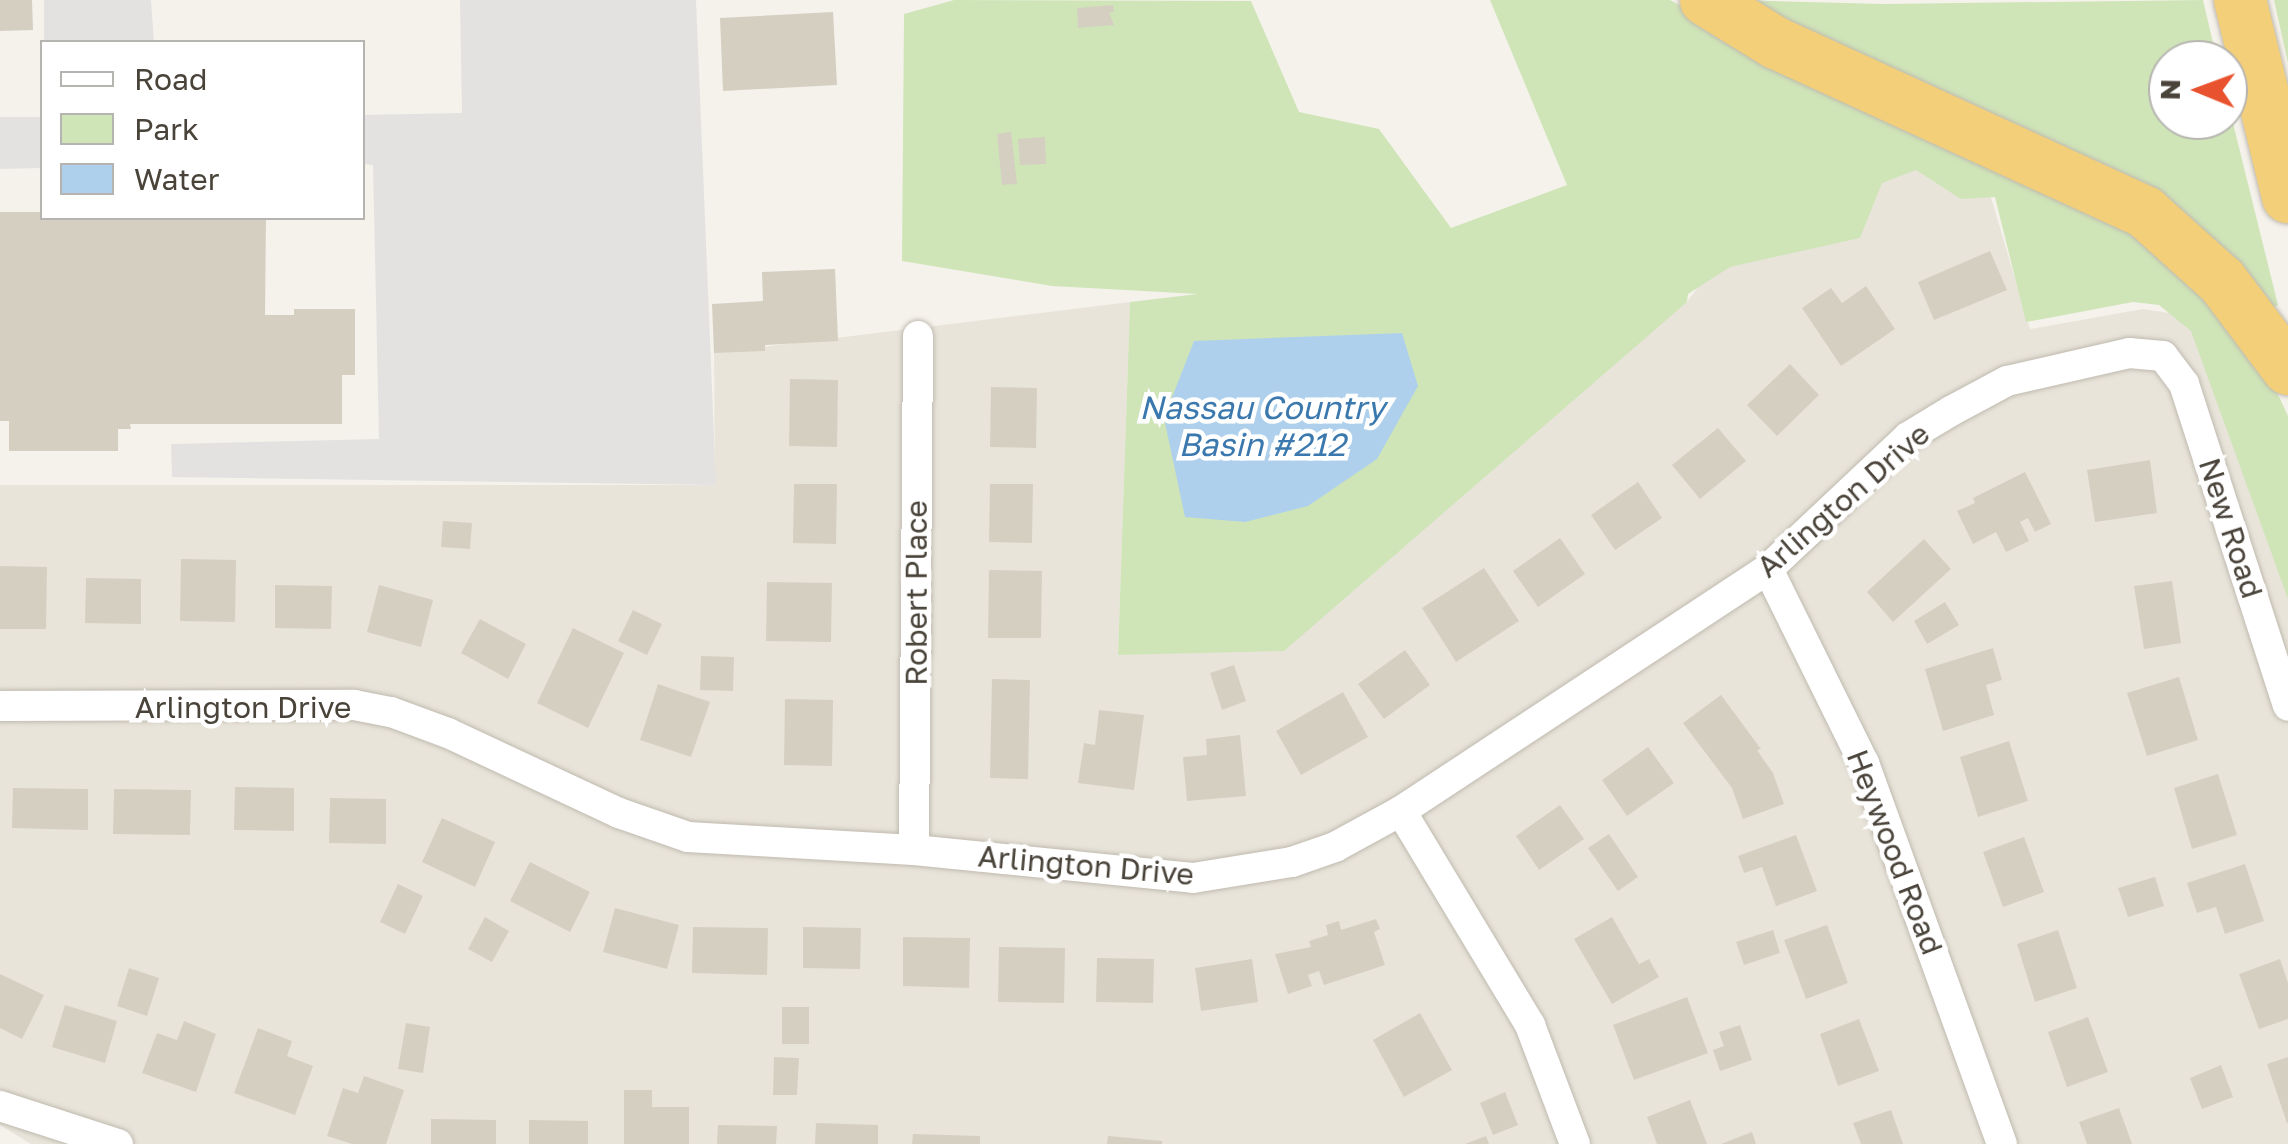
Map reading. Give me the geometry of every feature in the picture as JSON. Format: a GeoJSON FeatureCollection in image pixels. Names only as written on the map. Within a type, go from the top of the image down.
{"type":"FeatureCollection","features":[{"type":"Feature","properties":{"kind":"highway"},"geometry":{"type":"LineString","coordinates":[[1706,0],[1776,43],[2145,212],[2222,281],[2288,369]]}},
{"type":"Feature","properties":{"kind":"highway"},"geometry":{"type":"LineString","coordinates":[[2240,0],[2288,197]]}},
{"type":"Feature","properties":{"kind":"street","name":"Robert Place"},"geometry":{"type":"LineString","coordinates":[[914,850],[918,336]]}},
{"type":"Feature","properties":{"kind":"street","name":"Arlington Drive"},"geometry":{"type":"LineString","coordinates":[[0,706],[354,705],[391,712],[448,733],[618,813],[688,837],[914,850],[1193,878],[1292,862],[1335,848],[1401,811],[1768,568],[1908,437],[2007,381],[2129,354],[2162,356]]}},
{"type":"Feature","properties":{"kind":"street","name":"New Road"},"geometry":{"type":"LineString","coordinates":[[2162,356],[2184,384],[2288,706]]}},
{"type":"Feature","properties":{"kind":"street","name":"Heywood Road"},"geometry":{"type":"LineString","coordinates":[[1768,568],[1864,763],[2002,1144]]}},
{"type":"Feature","properties":{"kind":"street"},"geometry":{"type":"LineString","coordinates":[[1401,811],[1530,1025],[1575,1144]]}},
{"type":"Feature","properties":{"kind":"street"},"geometry":{"type":"LineString","coordinates":[[0,1106],[118,1144]]}},
{"type":"Feature","properties":{"kind":"shaded area"},"geometry":{"type":"Polygon","coordinates":[[[44,0],[151,0],[154,40],[44,40],[44,0]]]}},
{"type":"Feature","properties":{"kind":"shaded area"},"geometry":{"type":"Polygon","coordinates":[[[460,0],[696,0],[716,485],[172,477],[171,444],[379,439],[373,165],[365,164],[365,115],[462,113],[460,0]]]}},
{"type":"Feature","properties":{"kind":"shaded area"},"geometry":{"type":"Polygon","coordinates":[[[0,117],[40,117],[40,168],[0,169],[0,117]]]}},
{"type":"Feature","properties":{"kind":"shaded area"},"geometry":{"type":"Polygon","coordinates":[[[1815,131],[1989,191],[2030,329],[2143,309],[2195,317],[2288,581],[2288,1144],[31,1144],[0,1125],[0,485],[715,485],[714,353],[1130,302],[1118,654],[1687,302],[1815,131]]]}},
{"type":"Feature","properties":{"kind":"green space"},"geometry":{"type":"Polygon","coordinates":[[[954,0],[1251,1],[1299,112],[1379,129],[1451,228],[1567,185],[1490,0],[1670,0],[1881,117],[2145,235],[2260,356],[2288,416],[2288,599],[2191,331],[2159,305],[2133,302],[2026,322],[1995,197],[1961,199],[1916,170],[1882,183],[1860,238],[1730,267],[1688,294],[1687,302],[1284,651],[1118,655],[1130,302],[1198,294],[1052,286],[902,261],[904,14],[954,0]]]}},
{"type":"Feature","properties":{"kind":"green space"},"geometry":{"type":"Polygon","coordinates":[[[1735,0],[1884,4],[2203,0],[2212,40],[2148,40],[2148,140],[2237,140],[2278,305],[2265,311],[1735,0]]]}},
{"type":"Feature","properties":{"kind":"green space"},"geometry":{"type":"Polygon","coordinates":[[[2274,0],[2288,0],[2288,63],[2274,0]]]}},
{"type":"Feature","properties":{"kind":"water","name":"Nassau Country Basin #212"},"geometry":{"type":"Polygon","coordinates":[[[1402,333],[1418,386],[1377,459],[1308,506],[1245,522],[1185,517],[1164,418],[1194,341],[1402,333]]]}},
{"type":"Feature","properties":{"kind":"building"},"geometry":{"type":"Polygon","coordinates":[[[0,0],[32,0],[33,30],[0,31],[0,0]]]}},
{"type":"Feature","properties":{"kind":"building"},"geometry":{"type":"Polygon","coordinates":[[[1113,5],[1114,12],[1109,12],[1114,25],[1078,28],[1077,8],[1113,5]]]}},
{"type":"Feature","properties":{"kind":"building"},"geometry":{"type":"Polygon","coordinates":[[[833,12],[837,85],[723,91],[720,18],[833,12]]]}},
{"type":"Feature","properties":{"kind":"building"},"geometry":{"type":"Polygon","coordinates":[[[1011,132],[1017,184],[1002,185],[997,134],[1011,132]]]}},
{"type":"Feature","properties":{"kind":"building"},"geometry":{"type":"Polygon","coordinates":[[[1045,137],[1046,164],[1020,165],[1018,139],[1045,137]]]}},
{"type":"Feature","properties":{"kind":"building"},"geometry":{"type":"Polygon","coordinates":[[[0,212],[40,212],[40,220],[266,220],[265,315],[294,315],[294,309],[355,309],[355,375],[342,375],[342,424],[130,424],[131,429],[118,429],[118,451],[9,451],[9,421],[0,421],[0,212]]]}},
{"type":"Feature","properties":{"kind":"building"},"geometry":{"type":"Polygon","coordinates":[[[1990,251],[2007,290],[1934,320],[1918,282],[1990,251]]]}},
{"type":"Feature","properties":{"kind":"building"},"geometry":{"type":"Polygon","coordinates":[[[835,269],[838,341],[765,345],[765,351],[714,353],[712,304],[763,301],[762,272],[835,269]]]}},
{"type":"Feature","properties":{"kind":"building"},"geometry":{"type":"Polygon","coordinates":[[[1866,286],[1895,329],[1841,366],[1802,308],[1831,288],[1842,303],[1866,286]]]}},
{"type":"Feature","properties":{"kind":"building"},"geometry":{"type":"Polygon","coordinates":[[[1790,364],[1819,395],[1777,436],[1747,405],[1790,364]]]}},
{"type":"Feature","properties":{"kind":"building"},"geometry":{"type":"Polygon","coordinates":[[[790,379],[838,380],[837,447],[789,446],[790,379]]]}},
{"type":"Feature","properties":{"kind":"building"},"geometry":{"type":"Polygon","coordinates":[[[991,387],[1037,388],[1036,448],[990,447],[991,387]]]}},
{"type":"Feature","properties":{"kind":"building"},"geometry":{"type":"Polygon","coordinates":[[[1718,428],[1746,461],[1700,499],[1672,465],[1718,428]]]}},
{"type":"Feature","properties":{"kind":"building"},"geometry":{"type":"Polygon","coordinates":[[[2150,460],[2157,513],[2095,522],[2087,470],[2150,460]]]}},
{"type":"Feature","properties":{"kind":"building"},"geometry":{"type":"Polygon","coordinates":[[[2025,472],[2051,524],[2035,532],[2028,518],[2020,522],[2029,541],[2006,552],[1996,532],[1973,544],[1957,511],[1975,503],[1973,498],[2025,472]]]}},
{"type":"Feature","properties":{"kind":"building"},"geometry":{"type":"Polygon","coordinates":[[[1638,482],[1662,518],[1615,550],[1591,515],[1638,482]]]}},
{"type":"Feature","properties":{"kind":"building"},"geometry":{"type":"Polygon","coordinates":[[[794,484],[837,484],[836,544],[793,543],[794,484]]]}},
{"type":"Feature","properties":{"kind":"building"},"geometry":{"type":"Polygon","coordinates":[[[990,484],[1033,484],[1032,543],[989,542],[990,484]]]}},
{"type":"Feature","properties":{"kind":"building"},"geometry":{"type":"Polygon","coordinates":[[[443,521],[472,523],[470,549],[441,547],[443,521]]]}},
{"type":"Feature","properties":{"kind":"building"},"geometry":{"type":"Polygon","coordinates":[[[1560,538],[1585,574],[1538,607],[1513,571],[1560,538]]]}},
{"type":"Feature","properties":{"kind":"building"},"geometry":{"type":"Polygon","coordinates":[[[1924,539],[1951,569],[1893,622],[1867,592],[1924,539]]]}},
{"type":"Feature","properties":{"kind":"building"},"geometry":{"type":"Polygon","coordinates":[[[181,559],[236,560],[235,622],[180,621],[181,559]]]}},
{"type":"Feature","properties":{"kind":"building"},"geometry":{"type":"Polygon","coordinates":[[[0,566],[47,567],[46,629],[0,629],[0,566]]]}},
{"type":"Feature","properties":{"kind":"building"},"geometry":{"type":"Polygon","coordinates":[[[1484,568],[1519,621],[1456,662],[1422,608],[1484,568]]]}},
{"type":"Feature","properties":{"kind":"building"},"geometry":{"type":"Polygon","coordinates":[[[989,570],[1042,571],[1041,638],[988,638],[989,570]]]}},
{"type":"Feature","properties":{"kind":"building"},"geometry":{"type":"Polygon","coordinates":[[[86,578],[141,579],[141,624],[85,623],[86,578]]]}},
{"type":"Feature","properties":{"kind":"building"},"geometry":{"type":"Polygon","coordinates":[[[2172,581],[2181,643],[2144,649],[2134,586],[2172,581]]]}},
{"type":"Feature","properties":{"kind":"building"},"geometry":{"type":"Polygon","coordinates":[[[767,582],[832,583],[831,642],[766,641],[767,582]]]}},
{"type":"Feature","properties":{"kind":"building"},"geometry":{"type":"Polygon","coordinates":[[[275,585],[332,586],[331,629],[275,628],[275,585]]]}},
{"type":"Feature","properties":{"kind":"building"},"geometry":{"type":"Polygon","coordinates":[[[379,585],[433,600],[421,647],[367,632],[379,585]]]}},
{"type":"Feature","properties":{"kind":"building"},"geometry":{"type":"Polygon","coordinates":[[[1945,602],[1959,625],[1927,644],[1914,621],[1945,602]]]}},
{"type":"Feature","properties":{"kind":"building"},"geometry":{"type":"Polygon","coordinates":[[[633,610],[662,624],[647,655],[618,641],[633,610]]]}},
{"type":"Feature","properties":{"kind":"building"},"geometry":{"type":"Polygon","coordinates":[[[480,619],[526,644],[508,679],[461,653],[480,619]]]}},
{"type":"Feature","properties":{"kind":"building"},"geometry":{"type":"Polygon","coordinates":[[[573,628],[624,653],[588,728],[537,703],[573,628]]]}},
{"type":"Feature","properties":{"kind":"building"},"geometry":{"type":"Polygon","coordinates":[[[1993,648],[2002,680],[1986,685],[1994,715],[1943,731],[1925,669],[1993,648]]]}},
{"type":"Feature","properties":{"kind":"building"},"geometry":{"type":"Polygon","coordinates":[[[1405,650],[1430,685],[1384,719],[1358,684],[1405,650]]]}},
{"type":"Feature","properties":{"kind":"building"},"geometry":{"type":"Polygon","coordinates":[[[701,656],[734,657],[733,691],[700,690],[701,656]]]}},
{"type":"Feature","properties":{"kind":"building"},"geometry":{"type":"Polygon","coordinates":[[[1234,665],[1246,701],[1222,710],[1210,673],[1234,665]]]}},
{"type":"Feature","properties":{"kind":"building"},"geometry":{"type":"Polygon","coordinates":[[[2179,677],[2198,740],[2147,756],[2127,693],[2179,677]]]}},
{"type":"Feature","properties":{"kind":"building"},"geometry":{"type":"Polygon","coordinates":[[[992,679],[1030,680],[1028,779],[990,778],[992,679]]]}},
{"type":"Feature","properties":{"kind":"building"},"geometry":{"type":"Polygon","coordinates":[[[658,684],[710,702],[691,757],[640,740],[658,684]]]}},
{"type":"Feature","properties":{"kind":"building"},"geometry":{"type":"Polygon","coordinates":[[[1343,692],[1368,737],[1301,775],[1276,731],[1343,692]]]}},
{"type":"Feature","properties":{"kind":"building"},"geometry":{"type":"Polygon","coordinates":[[[1721,695],[1761,749],[1757,750],[1773,773],[1784,804],[1743,819],[1732,788],[1683,723],[1721,695]]]}},
{"type":"Feature","properties":{"kind":"building"},"geometry":{"type":"Polygon","coordinates":[[[785,699],[833,700],[832,766],[784,765],[785,699]]]}},
{"type":"Feature","properties":{"kind":"building"},"geometry":{"type":"Polygon","coordinates":[[[1099,710],[1144,715],[1134,790],[1078,783],[1084,743],[1095,745],[1099,710]]]}},
{"type":"Feature","properties":{"kind":"building"},"geometry":{"type":"Polygon","coordinates":[[[1240,735],[1246,796],[1187,801],[1183,757],[1207,755],[1206,739],[1240,735]]]}},
{"type":"Feature","properties":{"kind":"building"},"geometry":{"type":"Polygon","coordinates":[[[2009,741],[2028,801],[1978,817],[1960,757],[2009,741]]]}},
{"type":"Feature","properties":{"kind":"building"},"geometry":{"type":"Polygon","coordinates":[[[1648,747],[1674,783],[1627,816],[1602,780],[1648,747]]]}},
{"type":"Feature","properties":{"kind":"building"},"geometry":{"type":"Polygon","coordinates":[[[2218,774],[2237,835],[2192,849],[2174,788],[2218,774]]]}},
{"type":"Feature","properties":{"kind":"building"},"geometry":{"type":"Polygon","coordinates":[[[235,787],[294,788],[294,831],[234,830],[235,787]]]}},
{"type":"Feature","properties":{"kind":"building"},"geometry":{"type":"Polygon","coordinates":[[[13,788],[88,789],[88,830],[12,828],[13,788]]]}},
{"type":"Feature","properties":{"kind":"building"},"geometry":{"type":"Polygon","coordinates":[[[114,789],[191,790],[190,835],[113,834],[114,789]]]}},
{"type":"Feature","properties":{"kind":"building"},"geometry":{"type":"Polygon","coordinates":[[[330,798],[386,799],[386,844],[329,843],[330,798]]]}},
{"type":"Feature","properties":{"kind":"building"},"geometry":{"type":"Polygon","coordinates":[[[1560,805],[1584,839],[1539,870],[1516,836],[1560,805]]]}},
{"type":"Feature","properties":{"kind":"building"},"geometry":{"type":"Polygon","coordinates":[[[442,818],[495,842],[475,887],[422,862],[442,818]]]}},
{"type":"Feature","properties":{"kind":"building"},"geometry":{"type":"Polygon","coordinates":[[[1609,834],[1638,877],[1618,891],[1588,848],[1609,834]]]}},
{"type":"Feature","properties":{"kind":"building"},"geometry":{"type":"Polygon","coordinates":[[[1796,835],[1817,891],[1776,906],[1762,867],[1744,873],[1738,856],[1796,835]]]}},
{"type":"Feature","properties":{"kind":"building"},"geometry":{"type":"Polygon","coordinates":[[[2024,837],[2044,892],[2003,907],[1983,852],[2024,837]]]}},
{"type":"Feature","properties":{"kind":"building"},"geometry":{"type":"Polygon","coordinates":[[[530,862],[590,892],[570,932],[510,901],[530,862]]]}},
{"type":"Feature","properties":{"kind":"building"},"geometry":{"type":"Polygon","coordinates":[[[2245,864],[2264,921],[2225,934],[2216,907],[2197,913],[2187,883],[2245,864]]]}},
{"type":"Feature","properties":{"kind":"building"},"geometry":{"type":"Polygon","coordinates":[[[2155,877],[2164,906],[2128,917],[2118,888],[2155,877]]]}},
{"type":"Feature","properties":{"kind":"building"},"geometry":{"type":"Polygon","coordinates":[[[398,884],[423,896],[405,934],[380,922],[398,884]]]}},
{"type":"Feature","properties":{"kind":"building"},"geometry":{"type":"Polygon","coordinates":[[[615,908],[679,925],[667,969],[603,952],[615,908]]]}},
{"type":"Feature","properties":{"kind":"building"},"geometry":{"type":"Polygon","coordinates":[[[485,917],[509,931],[492,962],[468,949],[485,917]]]}},
{"type":"Feature","properties":{"kind":"building"},"geometry":{"type":"Polygon","coordinates":[[[1612,917],[1639,964],[1649,959],[1659,977],[1612,1004],[1574,939],[1612,917]]]}},
{"type":"Feature","properties":{"kind":"building"},"geometry":{"type":"Polygon","coordinates":[[[1376,919],[1380,929],[1374,932],[1385,965],[1324,985],[1319,971],[1308,975],[1312,986],[1288,994],[1275,954],[1311,947],[1309,941],[1328,935],[1326,925],[1339,921],[1341,930],[1376,919]]]}},
{"type":"Feature","properties":{"kind":"building"},"geometry":{"type":"Polygon","coordinates":[[[1827,925],[1848,983],[1806,999],[1784,940],[1827,925]]]}},
{"type":"Feature","properties":{"kind":"building"},"geometry":{"type":"Polygon","coordinates":[[[693,927],[768,928],[767,975],[692,973],[693,927]]]}},
{"type":"Feature","properties":{"kind":"building"},"geometry":{"type":"Polygon","coordinates":[[[803,927],[861,928],[860,969],[803,968],[803,927]]]}},
{"type":"Feature","properties":{"kind":"building"},"geometry":{"type":"Polygon","coordinates":[[[1773,930],[1780,953],[1744,965],[1736,942],[1773,930]]]}},
{"type":"Feature","properties":{"kind":"building"},"geometry":{"type":"Polygon","coordinates":[[[2058,930],[2077,988],[2035,1002],[2017,944],[2058,930]]]}},
{"type":"Feature","properties":{"kind":"building"},"geometry":{"type":"Polygon","coordinates":[[[903,937],[970,938],[969,988],[903,986],[903,937]]]}},
{"type":"Feature","properties":{"kind":"building"},"geometry":{"type":"Polygon","coordinates":[[[999,947],[1065,948],[1064,1003],[998,1002],[999,947]]]}},
{"type":"Feature","properties":{"kind":"building"},"geometry":{"type":"Polygon","coordinates":[[[1097,958],[1154,959],[1153,1003],[1096,1002],[1097,958]]]}},
{"type":"Feature","properties":{"kind":"building"},"geometry":{"type":"Polygon","coordinates":[[[1252,959],[1258,1002],[1201,1011],[1195,968],[1252,959]]]}},
{"type":"Feature","properties":{"kind":"building"},"geometry":{"type":"Polygon","coordinates":[[[2280,959],[2288,983],[2288,1019],[2259,1029],[2239,974],[2280,959]]]}},
{"type":"Feature","properties":{"kind":"building"},"geometry":{"type":"Polygon","coordinates":[[[129,968],[159,978],[147,1016],[117,1006],[129,968]]]}},
{"type":"Feature","properties":{"kind":"building"},"geometry":{"type":"Polygon","coordinates":[[[0,974],[44,995],[22,1039],[0,1028],[0,974]]]}},
{"type":"Feature","properties":{"kind":"building"},"geometry":{"type":"Polygon","coordinates":[[[1687,997],[1708,1053],[1634,1080],[1613,1025],[1687,997]]]}},
{"type":"Feature","properties":{"kind":"building"},"geometry":{"type":"Polygon","coordinates":[[[65,1005],[117,1021],[105,1063],[52,1047],[65,1005]]]}},
{"type":"Feature","properties":{"kind":"building"},"geometry":{"type":"Polygon","coordinates":[[[782,1007],[809,1007],[809,1044],[782,1044],[782,1007]]]}},
{"type":"Feature","properties":{"kind":"building"},"geometry":{"type":"Polygon","coordinates":[[[1420,1013],[1452,1070],[1404,1097],[1373,1040],[1420,1013]]]}},
{"type":"Feature","properties":{"kind":"building"},"geometry":{"type":"Polygon","coordinates":[[[2088,1017],[2108,1072],[2067,1087],[2048,1032],[2088,1017]]]}},
{"type":"Feature","properties":{"kind":"building"},"geometry":{"type":"Polygon","coordinates":[[[1859,1019],[1879,1071],[1838,1086],[1820,1034],[1859,1019]]]}},
{"type":"Feature","properties":{"kind":"building"},"geometry":{"type":"Polygon","coordinates":[[[184,1021],[216,1034],[196,1092],[142,1073],[157,1033],[177,1040],[184,1021]]]}},
{"type":"Feature","properties":{"kind":"building"},"geometry":{"type":"Polygon","coordinates":[[[406,1023],[430,1027],[423,1073],[398,1069],[406,1023]]]}},
{"type":"Feature","properties":{"kind":"building"},"geometry":{"type":"Polygon","coordinates":[[[1740,1025],[1752,1060],[1720,1071],[1713,1050],[1724,1046],[1719,1032],[1740,1025]]]}},
{"type":"Feature","properties":{"kind":"building"},"geometry":{"type":"Polygon","coordinates":[[[258,1028],[292,1041],[287,1056],[313,1066],[295,1115],[234,1093],[258,1028]]]}},
{"type":"Feature","properties":{"kind":"building"},"geometry":{"type":"Polygon","coordinates":[[[774,1057],[799,1058],[797,1095],[773,1095],[774,1057]]]}},
{"type":"Feature","properties":{"kind":"building"},"geometry":{"type":"Polygon","coordinates":[[[2288,1057],[2288,1123],[2287,1123],[2267,1064],[2288,1057]]]}},
{"type":"Feature","properties":{"kind":"building"},"geometry":{"type":"Polygon","coordinates":[[[2221,1065],[2233,1097],[2202,1109],[2190,1078],[2221,1065]]]}},
{"type":"Feature","properties":{"kind":"building"},"geometry":{"type":"Polygon","coordinates":[[[364,1076],[404,1090],[386,1144],[352,1144],[327,1136],[343,1088],[358,1093],[364,1076]]]}},
{"type":"Feature","properties":{"kind":"building"},"geometry":{"type":"Polygon","coordinates":[[[624,1090],[652,1090],[652,1107],[689,1107],[689,1144],[624,1144],[624,1090]]]}},
{"type":"Feature","properties":{"kind":"building"},"geometry":{"type":"Polygon","coordinates":[[[1505,1092],[1518,1125],[1493,1135],[1480,1103],[1505,1092]]]}},
{"type":"Feature","properties":{"kind":"building"},"geometry":{"type":"Polygon","coordinates":[[[1690,1100],[1707,1144],[1657,1144],[1647,1117],[1690,1100]]]}},
{"type":"Feature","properties":{"kind":"building"},"geometry":{"type":"Polygon","coordinates":[[[2119,1108],[2132,1144],[2087,1144],[2079,1122],[2119,1108]]]}},
{"type":"Feature","properties":{"kind":"building"},"geometry":{"type":"Polygon","coordinates":[[[1891,1110],[1903,1144],[1861,1144],[1853,1123],[1891,1110]]]}},
{"type":"Feature","properties":{"kind":"building"},"geometry":{"type":"Polygon","coordinates":[[[431,1119],[496,1120],[496,1144],[431,1144],[431,1119]]]}},
{"type":"Feature","properties":{"kind":"building"},"geometry":{"type":"Polygon","coordinates":[[[529,1120],[588,1121],[588,1144],[529,1144],[529,1120]]]}},
{"type":"Feature","properties":{"kind":"building"},"geometry":{"type":"Polygon","coordinates":[[[816,1123],[878,1125],[878,1144],[815,1144],[816,1123]]]}},
{"type":"Feature","properties":{"kind":"building"},"geometry":{"type":"Polygon","coordinates":[[[718,1125],[777,1126],[776,1144],[717,1144],[718,1125]]]}},
{"type":"Feature","properties":{"kind":"building"},"geometry":{"type":"Polygon","coordinates":[[[1752,1132],[1756,1144],[1721,1144],[1752,1132]]]}},
{"type":"Feature","properties":{"kind":"building"},"geometry":{"type":"Polygon","coordinates":[[[913,1134],[980,1136],[980,1144],[912,1144],[913,1134]]]}},
{"type":"Feature","properties":{"kind":"building"},"geometry":{"type":"Polygon","coordinates":[[[1108,1136],[1162,1141],[1162,1144],[1107,1144],[1108,1136]]]}},
{"type":"Feature","properties":{"kind":"building"},"geometry":{"type":"Polygon","coordinates":[[[1486,1136],[1489,1144],[1465,1144],[1486,1136]]]}}]}
